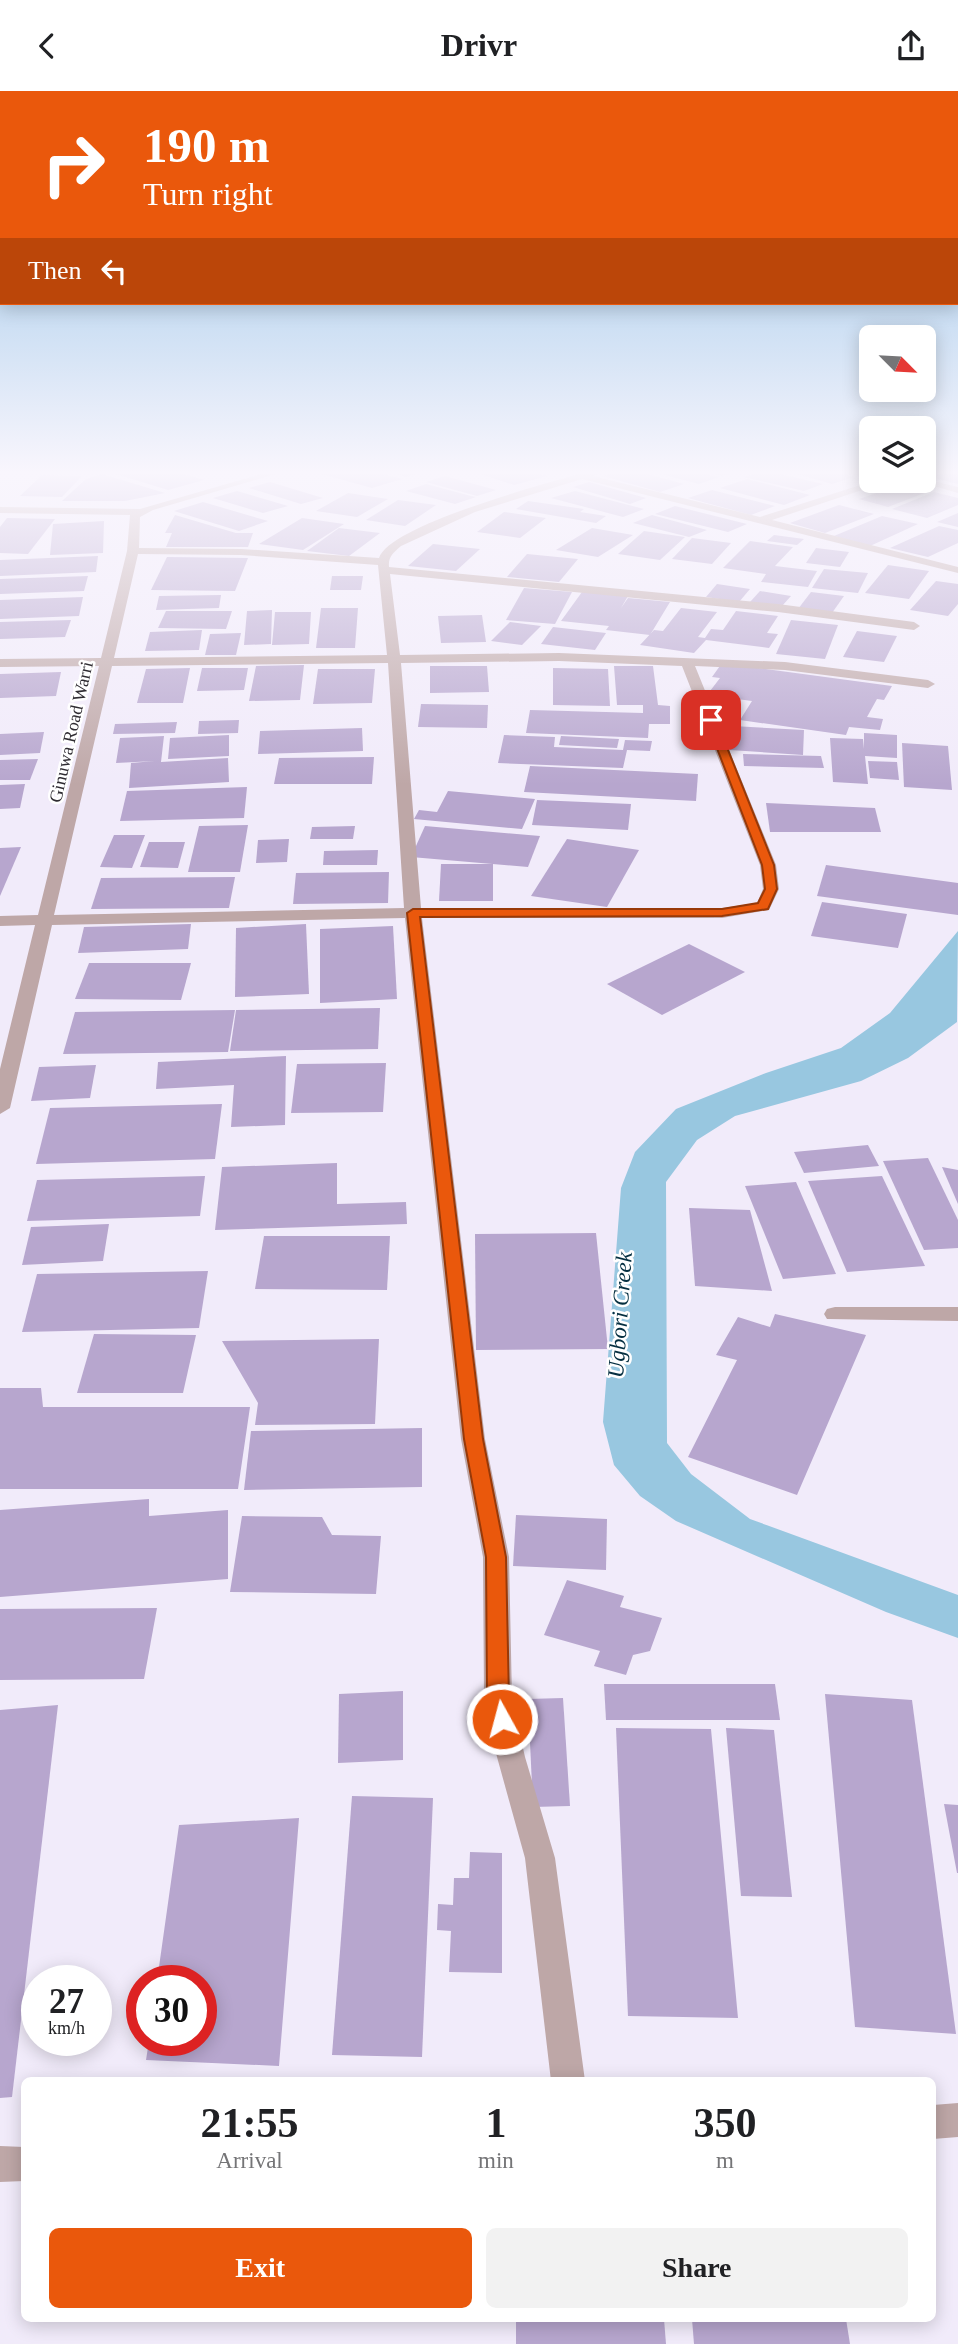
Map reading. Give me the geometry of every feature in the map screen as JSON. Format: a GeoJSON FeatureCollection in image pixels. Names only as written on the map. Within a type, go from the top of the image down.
{"type":"FeatureCollection","features":[{"type":"Feature","properties":{"kind":"street","name":"Ginuwa Road Warri"},"geometry":{"type":"LineString","coordinates":[[0,1108],[127,575]]}},
{"type":"Feature","properties":{"kind":"street"},"geometry":{"type":"LineString","coordinates":[[384,575],[386,607],[394,657],[413,913],[473,1439],[496,1557],[498,1699],[510,1757],[540,1859],[567,2077]]}},
{"type":"Feature","properties":{"kind":"street"},"geometry":{"type":"LineString","coordinates":[[469,575],[914,627]]}},
{"type":"Feature","properties":{"kind":"street"},"geometry":{"type":"LineString","coordinates":[[0,663],[559,657],[785,666],[928,684]]}},
{"type":"Feature","properties":{"kind":"street"},"geometry":{"type":"LineString","coordinates":[[0,921],[413,913],[722,912],[763,907],[771,889],[768,865],[687,663]]}},
{"type":"Feature","properties":{"kind":"street"},"geometry":{"type":"LineString","coordinates":[[835,1314],[958,1314]]}},
{"type":"Feature","properties":{"kind":"street"},"geometry":{"type":"LineString","coordinates":[[936,2122],[958,2120]]}},
{"type":"Feature","properties":{"kind":"street"},"geometry":{"type":"LineString","coordinates":[[0,2164],[21,2164]]}},
{"type":"Feature","properties":{"kind":"water","name":"Ugbori Creek"},"geometry":{"type":"Polygon","coordinates":[[[958,931],[957,1022],[908,1058],[861,1081],[735,1116],[697,1140],[666,1182],[667,1443],[691,1474],[750,1519],[958,1595],[958,1638],[886,1612],[676,1521],[640,1496],[614,1465],[603,1422],[621,1188],[635,1152],[676,1109],[766,1073],[841,1048],[890,1013],[958,931]]]}},
{"type":"Feature","properties":{"kind":"building"},"geometry":{"type":"Polygon","coordinates":[[[158,575],[241,575],[235,591],[151,590],[158,575]]]}},
{"type":"Feature","properties":{"kind":"building"},"geometry":{"type":"Polygon","coordinates":[[[509,575],[565,575],[559,582],[507,577],[509,575]]]}},
{"type":"Feature","properties":{"kind":"building"},"geometry":{"type":"Polygon","coordinates":[[[765,575],[815,575],[808,587],[761,582],[765,575]]]}},
{"type":"Feature","properties":{"kind":"building"},"geometry":{"type":"Polygon","coordinates":[[[820,575],[867,575],[858,593],[812,588],[820,575]]]}},
{"type":"Feature","properties":{"kind":"building"},"geometry":{"type":"Polygon","coordinates":[[[880,575],[926,575],[909,599],[865,593],[880,575]]]}},
{"type":"Feature","properties":{"kind":"building"},"geometry":{"type":"Polygon","coordinates":[[[88,576],[84,591],[0,594],[0,579],[88,576]]]}},
{"type":"Feature","properties":{"kind":"building"},"geometry":{"type":"Polygon","coordinates":[[[332,576],[363,576],[361,590],[330,590],[332,576]]]}},
{"type":"Feature","properties":{"kind":"building"},"geometry":{"type":"Polygon","coordinates":[[[936,581],[958,584],[958,604],[948,616],[910,610],[936,581]]]}},
{"type":"Feature","properties":{"kind":"building"},"geometry":{"type":"Polygon","coordinates":[[[717,584],[750,589],[739,602],[706,597],[717,584]]]}},
{"type":"Feature","properties":{"kind":"building"},"geometry":{"type":"Polygon","coordinates":[[[524,588],[572,592],[555,624],[506,620],[524,588]]]}},
{"type":"Feature","properties":{"kind":"building"},"geometry":{"type":"Polygon","coordinates":[[[760,591],[791,596],[782,606],[750,602],[760,591]]]}},
{"type":"Feature","properties":{"kind":"building"},"geometry":{"type":"Polygon","coordinates":[[[582,592],[628,596],[621,608],[628,598],[670,602],[650,635],[606,630],[609,626],[561,621],[582,592]]]}},
{"type":"Feature","properties":{"kind":"building"},"geometry":{"type":"Polygon","coordinates":[[[811,592],[844,596],[832,613],[798,609],[811,592]]]}},
{"type":"Feature","properties":{"kind":"building"},"geometry":{"type":"Polygon","coordinates":[[[221,595],[219,608],[156,610],[159,596],[221,595]]]}},
{"type":"Feature","properties":{"kind":"building"},"geometry":{"type":"Polygon","coordinates":[[[83,597],[79,616],[0,619],[0,600],[83,597]]]}},
{"type":"Feature","properties":{"kind":"building"},"geometry":{"type":"Polygon","coordinates":[[[321,608],[358,608],[355,648],[316,648],[321,608]]]}},
{"type":"Feature","properties":{"kind":"building"},"geometry":{"type":"Polygon","coordinates":[[[681,608],[717,612],[698,637],[705,638],[711,629],[723,630],[736,611],[778,616],[767,633],[778,634],[769,648],[706,640],[694,653],[640,645],[654,630],[663,631],[681,608]]]}},
{"type":"Feature","properties":{"kind":"building"},"geometry":{"type":"Polygon","coordinates":[[[272,610],[271,644],[244,645],[247,611],[272,610]]]}},
{"type":"Feature","properties":{"kind":"building"},"geometry":{"type":"Polygon","coordinates":[[[166,611],[232,611],[226,629],[158,628],[166,611]]]}},
{"type":"Feature","properties":{"kind":"building"},"geometry":{"type":"Polygon","coordinates":[[[275,612],[311,612],[309,644],[272,645],[275,612]]]}},
{"type":"Feature","properties":{"kind":"building"},"geometry":{"type":"Polygon","coordinates":[[[482,615],[486,642],[441,643],[438,616],[482,615]]]}},
{"type":"Feature","properties":{"kind":"building"},"geometry":{"type":"Polygon","coordinates":[[[71,620],[65,637],[0,639],[0,622],[71,620]]]}},
{"type":"Feature","properties":{"kind":"building"},"geometry":{"type":"Polygon","coordinates":[[[791,620],[838,625],[825,659],[776,654],[791,620]]]}},
{"type":"Feature","properties":{"kind":"building"},"geometry":{"type":"Polygon","coordinates":[[[510,622],[541,626],[522,645],[491,641],[510,622]]]}},
{"type":"Feature","properties":{"kind":"building"},"geometry":{"type":"Polygon","coordinates":[[[553,627],[606,633],[595,650],[541,644],[553,627]]]}},
{"type":"Feature","properties":{"kind":"building"},"geometry":{"type":"Polygon","coordinates":[[[202,630],[199,650],[145,651],[150,632],[202,630]]]}},
{"type":"Feature","properties":{"kind":"building"},"geometry":{"type":"Polygon","coordinates":[[[857,631],[897,636],[884,662],[843,657],[857,631]]]}},
{"type":"Feature","properties":{"kind":"building"},"geometry":{"type":"Polygon","coordinates":[[[241,633],[236,655],[205,655],[210,634],[241,633]]]}},
{"type":"Feature","properties":{"kind":"building"},"geometry":{"type":"Polygon","coordinates":[[[722,663],[892,686],[884,700],[877,699],[867,717],[883,719],[880,730],[849,727],[846,735],[740,720],[752,701],[707,695],[720,678],[712,677],[722,663]]]}},
{"type":"Feature","properties":{"kind":"building"},"geometry":{"type":"Polygon","coordinates":[[[304,665],[300,700],[249,701],[256,666],[304,665]]]}},
{"type":"Feature","properties":{"kind":"building"},"geometry":{"type":"Polygon","coordinates":[[[430,666],[487,666],[489,692],[430,693],[430,666]]]}},
{"type":"Feature","properties":{"kind":"building"},"geometry":{"type":"Polygon","coordinates":[[[614,666],[653,666],[658,705],[670,706],[670,724],[649,724],[648,738],[526,733],[530,710],[643,713],[643,705],[617,705],[614,666]]]}},
{"type":"Feature","properties":{"kind":"building"},"geometry":{"type":"Polygon","coordinates":[[[190,668],[183,703],[137,703],[146,669],[190,668]]]}},
{"type":"Feature","properties":{"kind":"building"},"geometry":{"type":"Polygon","coordinates":[[[202,668],[248,668],[244,690],[197,691],[202,668]]]}},
{"type":"Feature","properties":{"kind":"building"},"geometry":{"type":"Polygon","coordinates":[[[553,668],[608,669],[610,706],[553,705],[553,668]]]}},
{"type":"Feature","properties":{"kind":"building"},"geometry":{"type":"Polygon","coordinates":[[[318,669],[375,669],[372,703],[313,704],[318,669]]]}},
{"type":"Feature","properties":{"kind":"building"},"geometry":{"type":"Polygon","coordinates":[[[61,672],[56,696],[0,698],[0,674],[61,672]]]}},
{"type":"Feature","properties":{"kind":"building"},"geometry":{"type":"Polygon","coordinates":[[[421,704],[488,705],[487,728],[418,727],[421,704]]]}},
{"type":"Feature","properties":{"kind":"building"},"geometry":{"type":"Polygon","coordinates":[[[239,720],[238,733],[198,734],[199,721],[239,720]]]}},
{"type":"Feature","properties":{"kind":"building"},"geometry":{"type":"Polygon","coordinates":[[[177,722],[175,733],[113,734],[115,724],[177,722]]]}},
{"type":"Feature","properties":{"kind":"building"},"geometry":{"type":"Polygon","coordinates":[[[733,726],[804,730],[803,755],[730,750],[733,726]]]}},
{"type":"Feature","properties":{"kind":"building"},"geometry":{"type":"Polygon","coordinates":[[[362,728],[363,751],[258,754],[260,731],[362,728]]]}},
{"type":"Feature","properties":{"kind":"building"},"geometry":{"type":"Polygon","coordinates":[[[44,732],[40,753],[0,755],[0,734],[44,732]]]}},
{"type":"Feature","properties":{"kind":"building"},"geometry":{"type":"Polygon","coordinates":[[[864,733],[897,735],[897,758],[865,756],[868,784],[833,782],[830,738],[863,739],[864,749],[864,733]]]}},
{"type":"Feature","properties":{"kind":"building"},"geometry":{"type":"Polygon","coordinates":[[[229,735],[229,756],[168,759],[170,738],[229,735]]]}},
{"type":"Feature","properties":{"kind":"building"},"geometry":{"type":"Polygon","coordinates":[[[504,735],[555,737],[554,747],[623,750],[625,740],[652,741],[650,751],[627,750],[623,768],[498,763],[504,735]]]}},
{"type":"Feature","properties":{"kind":"building"},"geometry":{"type":"Polygon","coordinates":[[[164,736],[161,762],[228,758],[229,782],[129,788],[131,763],[155,761],[116,763],[120,738],[164,736]]]}},
{"type":"Feature","properties":{"kind":"building"},"geometry":{"type":"Polygon","coordinates":[[[561,736],[619,739],[617,748],[559,745],[561,736]]]}},
{"type":"Feature","properties":{"kind":"building"},"geometry":{"type":"Polygon","coordinates":[[[902,743],[948,746],[952,790],[904,787],[902,743]]]}},
{"type":"Feature","properties":{"kind":"building"},"geometry":{"type":"Polygon","coordinates":[[[743,754],[821,756],[824,768],[744,766],[743,754]]]}},
{"type":"Feature","properties":{"kind":"building"},"geometry":{"type":"Polygon","coordinates":[[[374,757],[372,784],[274,784],[279,758],[374,757]]]}},
{"type":"Feature","properties":{"kind":"building"},"geometry":{"type":"Polygon","coordinates":[[[38,759],[30,780],[0,780],[0,760],[38,759]]]}},
{"type":"Feature","properties":{"kind":"building"},"geometry":{"type":"Polygon","coordinates":[[[868,761],[897,762],[899,780],[870,778],[868,761]]]}},
{"type":"Feature","properties":{"kind":"building"},"geometry":{"type":"Polygon","coordinates":[[[530,766],[698,774],[696,801],[524,792],[530,766]]]}},
{"type":"Feature","properties":{"kind":"building"},"geometry":{"type":"Polygon","coordinates":[[[25,784],[20,808],[0,809],[0,785],[25,784]]]}},
{"type":"Feature","properties":{"kind":"building"},"geometry":{"type":"Polygon","coordinates":[[[247,787],[244,818],[120,821],[127,791],[247,787]]]}},
{"type":"Feature","properties":{"kind":"building"},"geometry":{"type":"Polygon","coordinates":[[[448,791],[535,799],[522,829],[414,819],[419,810],[437,812],[448,791]]]}},
{"type":"Feature","properties":{"kind":"building"},"geometry":{"type":"Polygon","coordinates":[[[537,800],[631,804],[628,830],[532,825],[537,800]]]}},
{"type":"Feature","properties":{"kind":"building"},"geometry":{"type":"Polygon","coordinates":[[[766,803],[875,808],[881,832],[770,832],[766,803]]]}},
{"type":"Feature","properties":{"kind":"building"},"geometry":{"type":"Polygon","coordinates":[[[248,825],[240,872],[188,872],[199,826],[248,825]]]}},
{"type":"Feature","properties":{"kind":"building"},"geometry":{"type":"Polygon","coordinates":[[[355,826],[353,839],[310,839],[312,827],[355,826]]]}},
{"type":"Feature","properties":{"kind":"building"},"geometry":{"type":"Polygon","coordinates":[[[425,826],[540,836],[528,867],[411,857],[425,826]]]}},
{"type":"Feature","properties":{"kind":"building"},"geometry":{"type":"Polygon","coordinates":[[[114,835],[145,835],[132,868],[100,867],[114,835]]]}},
{"type":"Feature","properties":{"kind":"building"},"geometry":{"type":"Polygon","coordinates":[[[289,839],[287,862],[256,863],[258,840],[289,839]]]}},
{"type":"Feature","properties":{"kind":"building"},"geometry":{"type":"Polygon","coordinates":[[[567,839],[639,850],[607,907],[531,896],[567,839]]]}},
{"type":"Feature","properties":{"kind":"building"},"geometry":{"type":"Polygon","coordinates":[[[149,842],[185,842],[178,868],[140,867],[149,842]]]}},
{"type":"Feature","properties":{"kind":"building"},"geometry":{"type":"Polygon","coordinates":[[[21,847],[0,896],[0,848],[21,847]]]}},
{"type":"Feature","properties":{"kind":"building"},"geometry":{"type":"Polygon","coordinates":[[[378,850],[377,865],[323,865],[324,851],[378,850]]]}},
{"type":"Feature","properties":{"kind":"building"},"geometry":{"type":"Polygon","coordinates":[[[441,864],[493,864],[493,901],[439,901],[441,864]]]}},
{"type":"Feature","properties":{"kind":"building"},"geometry":{"type":"Polygon","coordinates":[[[826,865],[958,883],[958,915],[817,896],[826,865]]]}},
{"type":"Feature","properties":{"kind":"building"},"geometry":{"type":"Polygon","coordinates":[[[389,872],[388,903],[293,904],[296,873],[389,872]]]}},
{"type":"Feature","properties":{"kind":"building"},"geometry":{"type":"Polygon","coordinates":[[[235,877],[229,908],[91,909],[101,878],[235,877]]]}},
{"type":"Feature","properties":{"kind":"building"},"geometry":{"type":"Polygon","coordinates":[[[822,902],[907,914],[898,948],[811,936],[822,902]]]}},
{"type":"Feature","properties":{"kind":"building"},"geometry":{"type":"Polygon","coordinates":[[[191,924],[188,949],[78,953],[84,927],[191,924]]]}},
{"type":"Feature","properties":{"kind":"building"},"geometry":{"type":"Polygon","coordinates":[[[306,924],[309,994],[235,997],[236,928],[306,924]]]}},
{"type":"Feature","properties":{"kind":"building"},"geometry":{"type":"Polygon","coordinates":[[[393,926],[397,999],[320,1003],[320,929],[393,926]]]}},
{"type":"Feature","properties":{"kind":"building"},"geometry":{"type":"Polygon","coordinates":[[[689,944],[745,972],[662,1015],[607,984],[689,944]]]}},
{"type":"Feature","properties":{"kind":"building"},"geometry":{"type":"Polygon","coordinates":[[[89,963],[191,963],[181,1000],[75,999],[89,963]]]}},
{"type":"Feature","properties":{"kind":"building"},"geometry":{"type":"Polygon","coordinates":[[[380,1008],[378,1049],[230,1051],[236,1010],[380,1008]]]}},
{"type":"Feature","properties":{"kind":"building"},"geometry":{"type":"Polygon","coordinates":[[[235,1010],[228,1052],[63,1054],[75,1012],[235,1010]]]}},
{"type":"Feature","properties":{"kind":"building"},"geometry":{"type":"Polygon","coordinates":[[[286,1056],[285,1125],[231,1127],[234,1085],[156,1089],[158,1062],[286,1056]]]}},
{"type":"Feature","properties":{"kind":"building"},"geometry":{"type":"Polygon","coordinates":[[[386,1063],[383,1112],[291,1113],[297,1064],[386,1063]]]}},
{"type":"Feature","properties":{"kind":"building"},"geometry":{"type":"Polygon","coordinates":[[[96,1065],[90,1098],[31,1101],[39,1067],[96,1065]]]}},
{"type":"Feature","properties":{"kind":"building"},"geometry":{"type":"Polygon","coordinates":[[[222,1104],[215,1159],[36,1164],[50,1108],[222,1104]]]}},
{"type":"Feature","properties":{"kind":"building"},"geometry":{"type":"Polygon","coordinates":[[[868,1145],[879,1166],[804,1173],[794,1152],[868,1145]]]}},
{"type":"Feature","properties":{"kind":"building"},"geometry":{"type":"Polygon","coordinates":[[[928,1158],[958,1220],[958,1248],[924,1250],[883,1161],[928,1158]]]}},
{"type":"Feature","properties":{"kind":"building"},"geometry":{"type":"Polygon","coordinates":[[[337,1163],[337,1204],[406,1202],[407,1224],[215,1230],[222,1167],[337,1163]]]}},
{"type":"Feature","properties":{"kind":"building"},"geometry":{"type":"Polygon","coordinates":[[[942,1167],[958,1170],[958,1204],[942,1167]]]}},
{"type":"Feature","properties":{"kind":"building"},"geometry":{"type":"Polygon","coordinates":[[[205,1176],[200,1216],[27,1221],[37,1180],[205,1176]]]}},
{"type":"Feature","properties":{"kind":"building"},"geometry":{"type":"Polygon","coordinates":[[[882,1176],[925,1266],[847,1272],[808,1181],[882,1176]]]}},
{"type":"Feature","properties":{"kind":"building"},"geometry":{"type":"Polygon","coordinates":[[[796,1182],[836,1274],[783,1279],[745,1186],[796,1182]]]}},
{"type":"Feature","properties":{"kind":"building"},"geometry":{"type":"Polygon","coordinates":[[[689,1208],[750,1210],[772,1291],[695,1286],[689,1208]]]}},
{"type":"Feature","properties":{"kind":"building"},"geometry":{"type":"Polygon","coordinates":[[[109,1224],[103,1261],[22,1265],[31,1227],[109,1224]]]}},
{"type":"Feature","properties":{"kind":"building"},"geometry":{"type":"Polygon","coordinates":[[[596,1233],[608,1349],[476,1350],[475,1234],[596,1233]]]}},
{"type":"Feature","properties":{"kind":"building"},"geometry":{"type":"Polygon","coordinates":[[[264,1236],[390,1236],[387,1290],[255,1289],[264,1236]]]}},
{"type":"Feature","properties":{"kind":"building"},"geometry":{"type":"Polygon","coordinates":[[[208,1271],[199,1328],[22,1332],[37,1274],[208,1271]]]}},
{"type":"Feature","properties":{"kind":"building"},"geometry":{"type":"Polygon","coordinates":[[[775,1314],[866,1335],[797,1495],[688,1457],[737,1360],[716,1355],[738,1317],[770,1327],[775,1314]]]}},
{"type":"Feature","properties":{"kind":"building"},"geometry":{"type":"Polygon","coordinates":[[[94,1334],[196,1335],[183,1393],[77,1393],[94,1334]]]}},
{"type":"Feature","properties":{"kind":"building"},"geometry":{"type":"Polygon","coordinates":[[[379,1339],[375,1424],[255,1425],[258,1403],[222,1341],[379,1339]]]}},
{"type":"Feature","properties":{"kind":"building"},"geometry":{"type":"Polygon","coordinates":[[[0,1388],[41,1388],[43,1407],[250,1407],[238,1489],[0,1489],[0,1388]]]}},
{"type":"Feature","properties":{"kind":"building"},"geometry":{"type":"Polygon","coordinates":[[[422,1428],[422,1487],[244,1490],[251,1431],[422,1428]]]}},
{"type":"Feature","properties":{"kind":"building"},"geometry":{"type":"Polygon","coordinates":[[[149,1499],[149,1516],[228,1510],[228,1579],[0,1597],[0,1510],[149,1499]]]}},
{"type":"Feature","properties":{"kind":"building"},"geometry":{"type":"Polygon","coordinates":[[[516,1515],[607,1519],[606,1570],[513,1566],[516,1515]]]}},
{"type":"Feature","properties":{"kind":"building"},"geometry":{"type":"Polygon","coordinates":[[[242,1516],[322,1517],[332,1535],[381,1536],[376,1594],[230,1592],[242,1516]]]}},
{"type":"Feature","properties":{"kind":"building"},"geometry":{"type":"Polygon","coordinates":[[[567,1580],[624,1596],[620,1607],[662,1618],[650,1651],[633,1655],[626,1675],[594,1666],[600,1651],[544,1635],[567,1580]]]}},
{"type":"Feature","properties":{"kind":"building"},"geometry":{"type":"Polygon","coordinates":[[[157,1608],[144,1679],[0,1680],[0,1609],[157,1608]]]}},
{"type":"Feature","properties":{"kind":"building"},"geometry":{"type":"Polygon","coordinates":[[[604,1684],[775,1684],[780,1720],[606,1720],[604,1684]]]}},
{"type":"Feature","properties":{"kind":"building"},"geometry":{"type":"Polygon","coordinates":[[[403,1691],[403,1760],[338,1763],[339,1694],[403,1691]]]}},
{"type":"Feature","properties":{"kind":"building"},"geometry":{"type":"Polygon","coordinates":[[[825,1694],[912,1700],[956,2034],[855,2027],[825,1694]]]}},
{"type":"Feature","properties":{"kind":"building"},"geometry":{"type":"Polygon","coordinates":[[[563,1698],[570,1806],[533,1807],[528,1699],[563,1698]]]}},
{"type":"Feature","properties":{"kind":"building"},"geometry":{"type":"Polygon","coordinates":[[[58,1705],[27,1965],[21,1965],[21,2020],[12,2097],[0,2098],[0,1710],[58,1705]]]}},
{"type":"Feature","properties":{"kind":"building"},"geometry":{"type":"Polygon","coordinates":[[[616,1728],[711,1729],[738,2018],[628,2016],[616,1728]]]}},
{"type":"Feature","properties":{"kind":"building"},"geometry":{"type":"Polygon","coordinates":[[[726,1728],[774,1730],[792,1897],[741,1896],[726,1728]]]}},
{"type":"Feature","properties":{"kind":"building"},"geometry":{"type":"Polygon","coordinates":[[[352,1796],[433,1798],[422,2057],[332,2055],[352,1796]]]}},
{"type":"Feature","properties":{"kind":"building"},"geometry":{"type":"Polygon","coordinates":[[[944,1804],[958,1805],[958,1873],[957,1873],[944,1804]]]}},
{"type":"Feature","properties":{"kind":"building"},"geometry":{"type":"Polygon","coordinates":[[[299,1818],[279,2066],[146,2060],[147,2056],[217,2056],[217,1965],[159,1965],[179,1825],[299,1818]]]}},
{"type":"Feature","properties":{"kind":"building"},"geometry":{"type":"Polygon","coordinates":[[[470,1852],[502,1853],[502,1973],[449,1972],[451,1931],[437,1930],[438,1904],[453,1905],[454,1878],[469,1878],[470,1852]]]}},
{"type":"Feature","properties":{"kind":"building"},"geometry":{"type":"Polygon","coordinates":[[[516,2322],[664,2322],[666,2344],[516,2344],[516,2322]]]}},
{"type":"Feature","properties":{"kind":"building"},"geometry":{"type":"Polygon","coordinates":[[[692,2322],[846,2322],[850,2344],[694,2344],[692,2322]]]}},
{"type":"Feature","properties":{"kind":"route"},"geometry":{"type":"LineString","coordinates":[[502,1719],[498,1699],[496,1557],[473,1439],[413,913],[722,912],[763,907],[771,889],[768,865],[711,720]]}}]}
